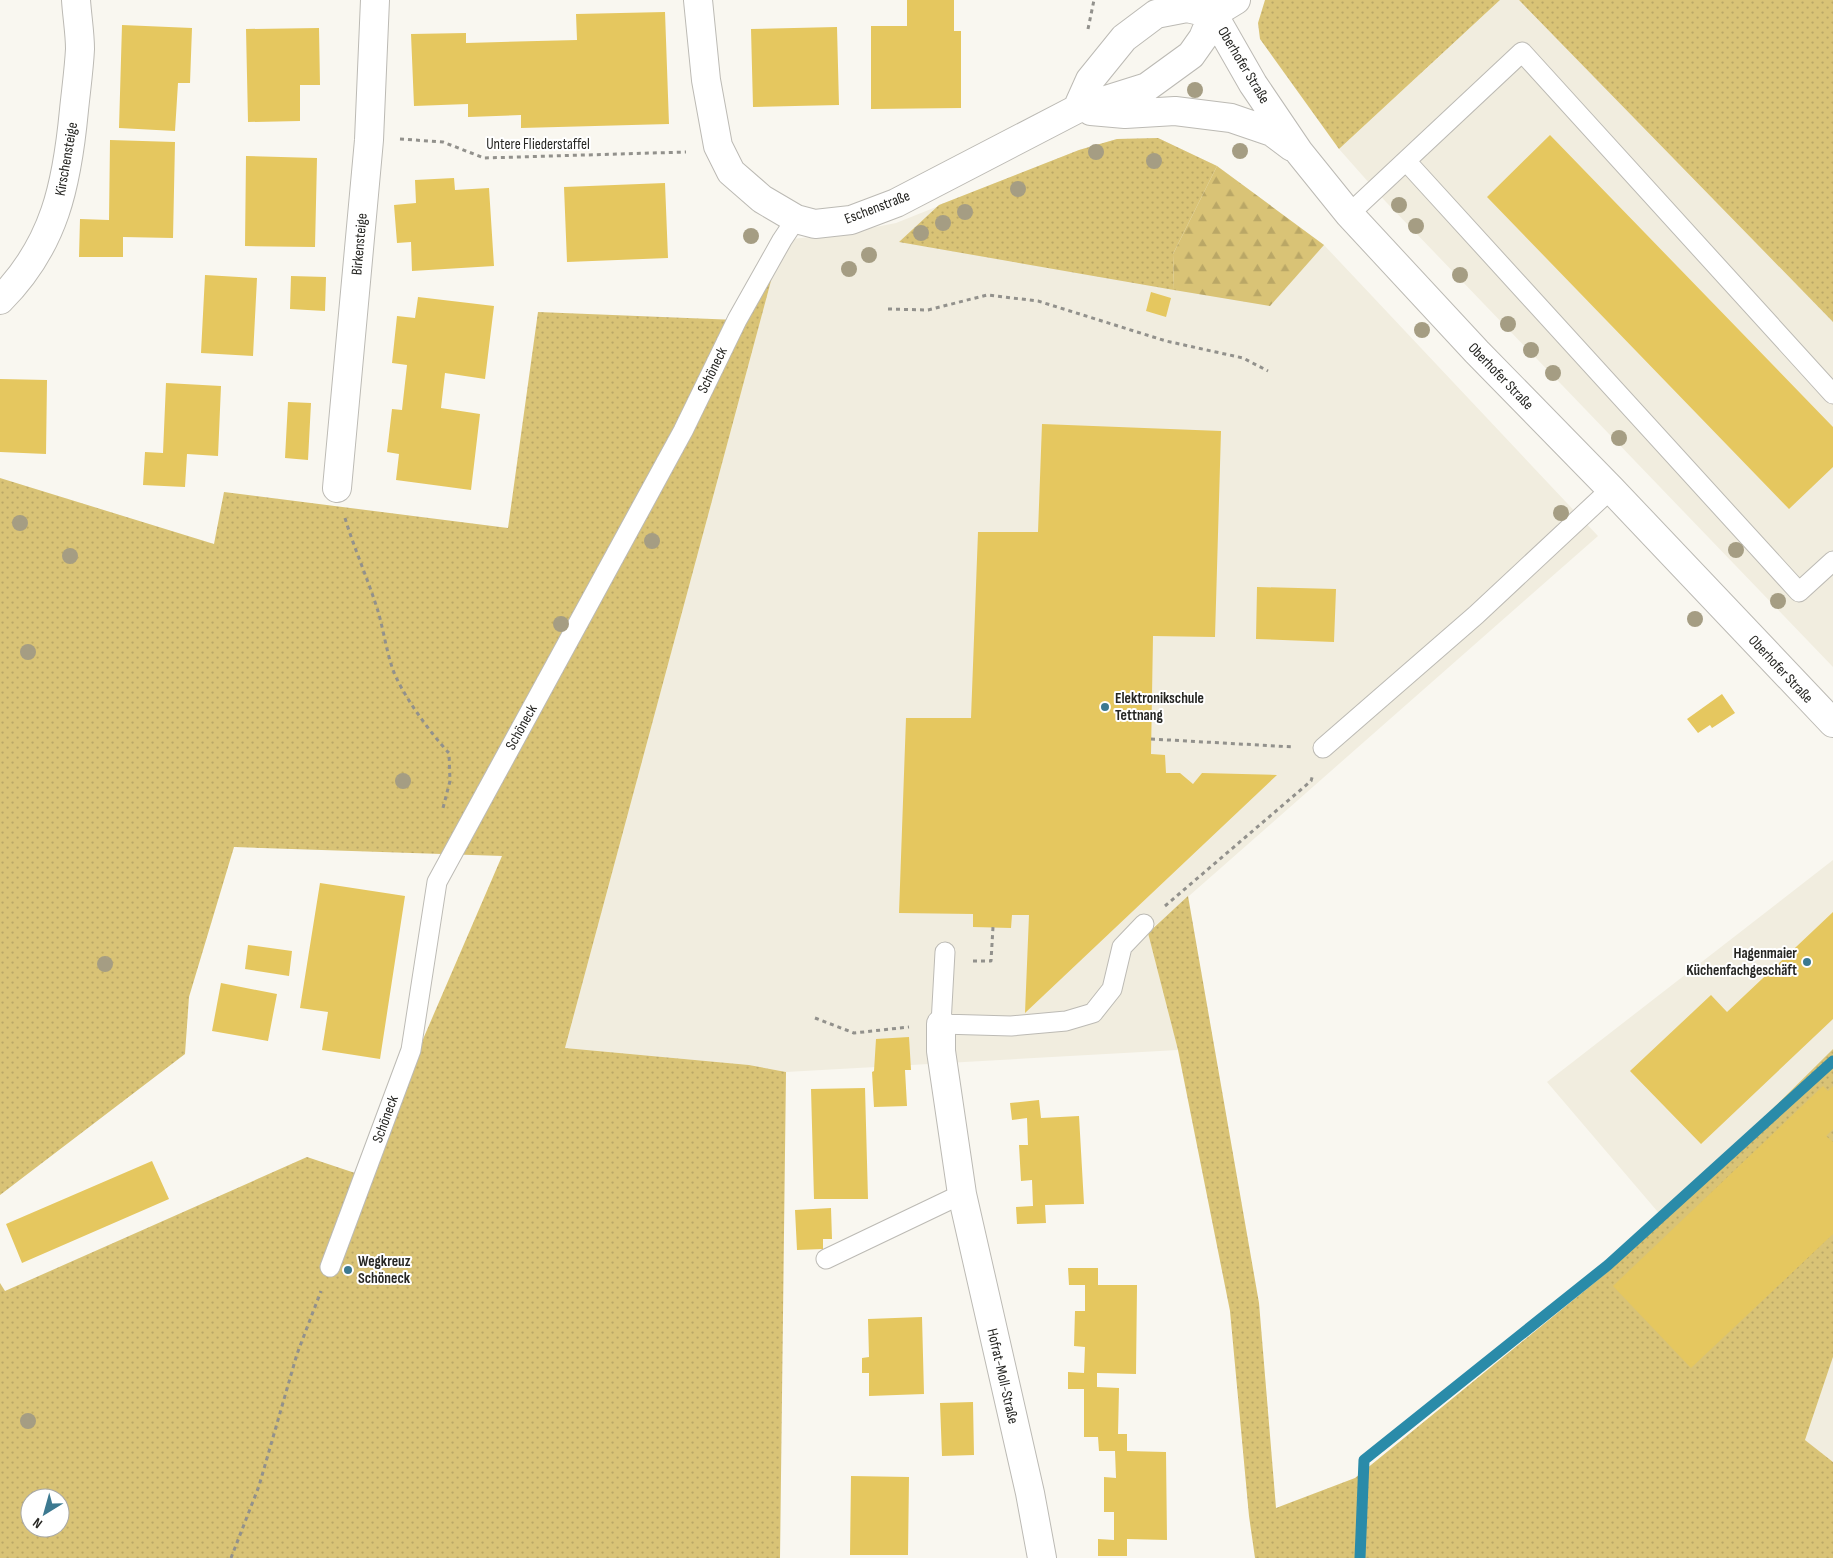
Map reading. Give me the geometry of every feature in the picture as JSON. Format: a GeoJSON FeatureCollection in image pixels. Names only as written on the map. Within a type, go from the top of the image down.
{"type":"FeatureCollection","features":[{"type":"Feature","properties":{"kind":"street","name":"Kirschensteige"},"geometry":{"type":"LineString","coordinates":[[0,300],[27,270],[45,239],[62,193],[70,152],[80,48],[76,0]]}},
{"type":"Feature","properties":{"kind":"street","name":"Birkensteige"},"geometry":{"type":"LineString","coordinates":[[336,488],[369,140],[374,0]]}},
{"type":"Feature","properties":{"kind":"street","name":"Eschenstraße"},"geometry":{"type":"LineString","coordinates":[[698,0],[706,80],[718,146],[731,172],[762,199],[796,219],[815,224],[851,220],[896,203],[1077,109],[1147,87],[1190,55],[1203,38],[1209,7]]}},
{"type":"Feature","properties":{"kind":"street"},"geometry":{"type":"LineString","coordinates":[[1236,0],[1209,7],[1187,8],[1156,14],[1124,38],[1090,80],[1077,109],[1125,114],[1175,111],[1231,118],[1272,132],[1299,152]]}},
{"type":"Feature","properties":{"kind":"street","name":"Oberhofer Straße"},"geometry":{"type":"LineString","coordinates":[[1209,7],[1254,84],[1299,152],[1350,214],[1477,352],[1828,709]]}},
{"type":"Feature","properties":{"kind":"street","name":"Hofrat-Moll-Straße"},"geometry":{"type":"LineString","coordinates":[[941,1024],[941,1051],[962,1194],[1030,1493],[1042,1558]]}},
{"type":"Feature","properties":{"kind":"lane"},"geometry":{"type":"LineString","coordinates":[[1350,214],[1522,52],[1833,394]]}},
{"type":"Feature","properties":{"kind":"lane"},"geometry":{"type":"LineString","coordinates":[[1406,161],[1799,592],[1833,561]]}},
{"type":"Feature","properties":{"kind":"lane","name":"Schöneck"},"geometry":{"type":"LineString","coordinates":[[330,1267],[411,1050],[437,882],[683,431],[737,320],[796,219]]}},
{"type":"Feature","properties":{"kind":"lane"},"geometry":{"type":"LineString","coordinates":[[1323,748],[1476,615],[1611,489]]}},
{"type":"Feature","properties":{"kind":"lane"},"geometry":{"type":"LineString","coordinates":[[945,956],[941,1024],[1011,1026],[1066,1021],[1093,1013],[1112,989],[1122,947],[1144,924]]}},
{"type":"Feature","properties":{"kind":"lane"},"geometry":{"type":"LineString","coordinates":[[826,1259],[962,1194]]}},
{"type":"Feature","properties":{"kind":"path","name":"Untere Fliederstaffel"},"geometry":{"type":"LineString","coordinates":[[398,139],[443,142],[484,158],[680,154]]}},
{"type":"Feature","properties":{"kind":"path"},"geometry":{"type":"LineString","coordinates":[[888,309],[928,310],[987,295],[1038,301],[1166,341],[1243,358],[1268,370]]}},
{"type":"Feature","properties":{"kind":"path"},"geometry":{"type":"LineString","coordinates":[[336,488],[353,545],[376,606],[392,667],[400,686],[431,733],[449,753],[450,782],[442,814]]}},
{"type":"Feature","properties":{"kind":"path"},"geometry":{"type":"LineString","coordinates":[[1144,924],[1310,780],[1323,748],[1151,740]]}},
{"type":"Feature","properties":{"kind":"path"},"geometry":{"type":"LineString","coordinates":[[945,956],[990,961],[993,927]]}},
{"type":"Feature","properties":{"kind":"path"},"geometry":{"type":"LineString","coordinates":[[815,1018],[854,1033],[941,1024]]}},
{"type":"Feature","properties":{"kind":"path"},"geometry":{"type":"LineString","coordinates":[[231,1558],[259,1486],[297,1354],[330,1267]]}},
{"type":"Feature","properties":{"kind":"shaded area"},"geometry":{"type":"Polygon","coordinates":[[[1500,0],[1519,0],[1833,322],[1833,667],[1386,202],[1339,149],[1500,0]]]}},
{"type":"Feature","properties":{"kind":"shaded area"},"geometry":{"type":"Polygon","coordinates":[[[1158,138],[1217,166],[1324,245],[1598,536],[1148,932],[1178,1050],[786,1072],[749,1065],[565,1048],[782,240],[840,234],[896,223],[1079,150],[1117,139],[1158,138]]]}},
{"type":"Feature","properties":{"kind":"shaded area"},"geometry":{"type":"Polygon","coordinates":[[[1833,860],[1833,1049],[1663,1218],[1547,1082],[1833,860]]]}},
{"type":"Feature","properties":{"kind":"shaded area"},"geometry":{"type":"Polygon","coordinates":[[[1833,1357],[1833,1462],[1805,1440],[1833,1357]]]}},
{"type":"Feature","properties":{"kind":"green space"},"geometry":{"type":"Polygon","coordinates":[[[1265,0],[1500,0],[1339,149],[1260,39],[1258,23],[1265,0]]]}},
{"type":"Feature","properties":{"kind":"green space"},"geometry":{"type":"Polygon","coordinates":[[[1519,0],[1833,0],[1833,322],[1519,0]]]}},
{"type":"Feature","properties":{"kind":"green space"},"geometry":{"type":"Polygon","coordinates":[[[1158,138],[1217,166],[1173,254],[1174,290],[899,242],[939,205],[1079,150],[1117,139],[1158,138]]]}},
{"type":"Feature","properties":{"kind":"green space"},"geometry":{"type":"Polygon","coordinates":[[[1217,166],[1324,245],[1270,306],[1174,290],[1173,254],[1217,166]]]}},
{"type":"Feature","properties":{"kind":"green space"},"geometry":{"type":"Polygon","coordinates":[[[782,240],[565,1048],[749,1065],[786,1072],[780,1558],[0,1558],[0,1283],[5,1291],[307,1157],[364,1176],[502,856],[234,847],[189,997],[185,1054],[0,1195],[0,478],[214,544],[224,492],[508,528],[538,312],[737,320],[782,240]]]}},
{"type":"Feature","properties":{"kind":"green space"},"geometry":{"type":"Polygon","coordinates":[[[1188,896],[1259,1303],[1276,1508],[1355,1478],[1610,1270],[1833,1049],[1833,1357],[1805,1440],[1833,1462],[1833,1558],[1255,1558],[1249,1516],[1230,1311],[1178,1050],[1148,933],[1188,896]]]}},
{"type":"Feature","properties":{"kind":"building"},"geometry":{"type":"Polygon","coordinates":[[[907,0],[954,0],[954,31],[961,31],[961,108],[871,109],[871,26],[907,26],[907,0]]]}},
{"type":"Feature","properties":{"kind":"building"},"geometry":{"type":"Polygon","coordinates":[[[665,12],[669,124],[521,128],[521,115],[468,117],[468,104],[414,106],[411,34],[466,33],[466,43],[577,40],[576,14],[665,12]]]}},
{"type":"Feature","properties":{"kind":"building"},"geometry":{"type":"Polygon","coordinates":[[[122,25],[192,28],[190,83],[178,83],[175,131],[119,128],[122,25]]]}},
{"type":"Feature","properties":{"kind":"building"},"geometry":{"type":"Polygon","coordinates":[[[837,27],[839,105],[753,107],[751,29],[837,27]]]}},
{"type":"Feature","properties":{"kind":"building"},"geometry":{"type":"Polygon","coordinates":[[[319,28],[320,85],[300,85],[300,121],[248,122],[246,29],[319,28]]]}},
{"type":"Feature","properties":{"kind":"building"},"geometry":{"type":"Polygon","coordinates":[[[1550,135],[1833,427],[1833,467],[1789,509],[1487,197],[1550,135]]]}},
{"type":"Feature","properties":{"kind":"building"},"geometry":{"type":"Polygon","coordinates":[[[110,140],[175,142],[173,238],[123,237],[123,257],[79,257],[80,219],[109,220],[110,140]]]}},
{"type":"Feature","properties":{"kind":"building"},"geometry":{"type":"Polygon","coordinates":[[[246,156],[317,158],[315,247],[245,246],[246,156]]]}},
{"type":"Feature","properties":{"kind":"building"},"geometry":{"type":"Polygon","coordinates":[[[454,178],[455,190],[489,188],[494,266],[412,271],[411,242],[397,243],[394,205],[416,203],[415,180],[454,178]]]}},
{"type":"Feature","properties":{"kind":"building"},"geometry":{"type":"Polygon","coordinates":[[[665,183],[668,258],[567,262],[564,187],[665,183]]]}},
{"type":"Feature","properties":{"kind":"building"},"geometry":{"type":"Polygon","coordinates":[[[205,275],[257,278],[253,356],[201,353],[205,275]]]}},
{"type":"Feature","properties":{"kind":"building"},"geometry":{"type":"Polygon","coordinates":[[[291,276],[326,277],[325,311],[290,309],[291,276]]]}},
{"type":"Feature","properties":{"kind":"building"},"geometry":{"type":"Polygon","coordinates":[[[1151,292],[1171,298],[1166,317],[1146,311],[1151,292]]]}},
{"type":"Feature","properties":{"kind":"building"},"geometry":{"type":"Polygon","coordinates":[[[418,297],[494,306],[485,379],[445,373],[441,408],[480,414],[471,490],[396,480],[399,454],[387,452],[392,409],[402,410],[407,365],[392,363],[397,316],[415,318],[418,297]]]}},
{"type":"Feature","properties":{"kind":"building"},"geometry":{"type":"Polygon","coordinates":[[[0,379],[47,380],[46,454],[0,452],[0,379]]]}},
{"type":"Feature","properties":{"kind":"building"},"geometry":{"type":"Polygon","coordinates":[[[166,383],[221,386],[218,456],[187,454],[185,487],[143,485],[145,452],[163,453],[166,383]]]}},
{"type":"Feature","properties":{"kind":"building"},"geometry":{"type":"Polygon","coordinates":[[[288,402],[311,403],[308,460],[285,458],[288,402]]]}},
{"type":"Feature","properties":{"kind":"building"},"geometry":{"type":"Polygon","coordinates":[[[1042,424],[1221,431],[1215,637],[1153,636],[1151,754],[1165,755],[1166,773],[1180,773],[1193,784],[1202,773],[1277,775],[1025,1013],[1029,915],[1012,915],[1011,928],[973,927],[973,914],[899,913],[906,718],[971,718],[978,532],[1038,532],[1042,424]]]}},
{"type":"Feature","properties":{"kind":"building"},"geometry":{"type":"Polygon","coordinates":[[[1257,587],[1336,589],[1334,642],[1256,639],[1257,587]]]}},
{"type":"Feature","properties":{"kind":"building"},"geometry":{"type":"Polygon","coordinates":[[[1722,694],[1735,713],[1712,728],[1710,725],[1698,733],[1687,719],[1722,694]]]}},
{"type":"Feature","properties":{"kind":"building"},"geometry":{"type":"Polygon","coordinates":[[[320,883],[405,896],[380,1059],[322,1050],[328,1012],[300,1008],[320,883]]]}},
{"type":"Feature","properties":{"kind":"building"},"geometry":{"type":"Polygon","coordinates":[[[1833,912],[1833,1019],[1701,1144],[1630,1071],[1711,995],[1727,1012],[1833,912]]]}},
{"type":"Feature","properties":{"kind":"building"},"geometry":{"type":"Polygon","coordinates":[[[248,945],[292,951],[289,976],[245,969],[248,945]]]}},
{"type":"Feature","properties":{"kind":"building"},"geometry":{"type":"Polygon","coordinates":[[[221,983],[277,994],[268,1041],[212,1031],[221,983]]]}},
{"type":"Feature","properties":{"kind":"building"},"geometry":{"type":"Polygon","coordinates":[[[909,1037],[911,1070],[905,1070],[907,1106],[874,1107],[872,1072],[874,1071],[876,1039],[909,1037]]]}},
{"type":"Feature","properties":{"kind":"building"},"geometry":{"type":"Polygon","coordinates":[[[1823,1086],[1828,1091],[1833,1086],[1833,1129],[1826,1136],[1833,1142],[1833,1234],[1691,1368],[1613,1286],[1823,1086]]]}},
{"type":"Feature","properties":{"kind":"building"},"geometry":{"type":"Polygon","coordinates":[[[865,1088],[868,1199],[814,1199],[811,1089],[865,1088]]]}},
{"type":"Feature","properties":{"kind":"building"},"geometry":{"type":"Polygon","coordinates":[[[1039,1100],[1041,1118],[1079,1116],[1084,1204],[1045,1205],[1046,1223],[1017,1224],[1016,1207],[1033,1206],[1032,1180],[1021,1181],[1019,1145],[1028,1145],[1027,1118],[1012,1120],[1010,1103],[1039,1100]]]}},
{"type":"Feature","properties":{"kind":"building"},"geometry":{"type":"Polygon","coordinates":[[[152,1161],[169,1199],[22,1263],[6,1224],[152,1161]]]}},
{"type":"Feature","properties":{"kind":"building"},"geometry":{"type":"Polygon","coordinates":[[[831,1208],[832,1239],[823,1239],[823,1249],[797,1250],[795,1210],[831,1208]]]}},
{"type":"Feature","properties":{"kind":"building"},"geometry":{"type":"Polygon","coordinates":[[[1068,1268],[1098,1268],[1098,1285],[1137,1285],[1136,1374],[1097,1373],[1097,1387],[1119,1388],[1118,1434],[1127,1434],[1127,1451],[1166,1452],[1167,1540],[1127,1539],[1127,1556],[1098,1556],[1098,1539],[1114,1540],[1114,1512],[1104,1512],[1104,1477],[1116,1478],[1115,1451],[1099,1451],[1098,1437],[1084,1437],[1084,1389],[1068,1389],[1068,1372],[1084,1373],[1085,1347],[1074,1346],[1075,1311],[1085,1311],[1085,1285],[1069,1285],[1068,1268]]]}},
{"type":"Feature","properties":{"kind":"building"},"geometry":{"type":"Polygon","coordinates":[[[922,1317],[924,1394],[869,1396],[869,1373],[862,1373],[862,1358],[869,1357],[868,1319],[922,1317]]]}},
{"type":"Feature","properties":{"kind":"building"},"geometry":{"type":"Polygon","coordinates":[[[973,1402],[974,1455],[942,1456],[940,1403],[973,1402]]]}},
{"type":"Feature","properties":{"kind":"building"},"geometry":{"type":"Polygon","coordinates":[[[851,1476],[909,1477],[908,1555],[850,1555],[851,1476]]]}},
{"type":"Feature","properties":{"kind":"waterway"},"geometry":{"type":"LineString","coordinates":[[1360,1558],[1364,1460],[1608,1265],[1833,1061]]}},
{"type":"Feature","properties":{"kind":"place","name":"Elektronikschule Tettnang"},"geometry":{"type":"Point","coordinates":[1105,707]}},
{"type":"Feature","properties":{"kind":"place","name":"Hagenmaier Küchenfachgeschäft"},"geometry":{"type":"Point","coordinates":[1807,962]}},
{"type":"Feature","properties":{"kind":"place","name":"Wegkreuz Schöneck"},"geometry":{"type":"Point","coordinates":[348,1270]}}]}
